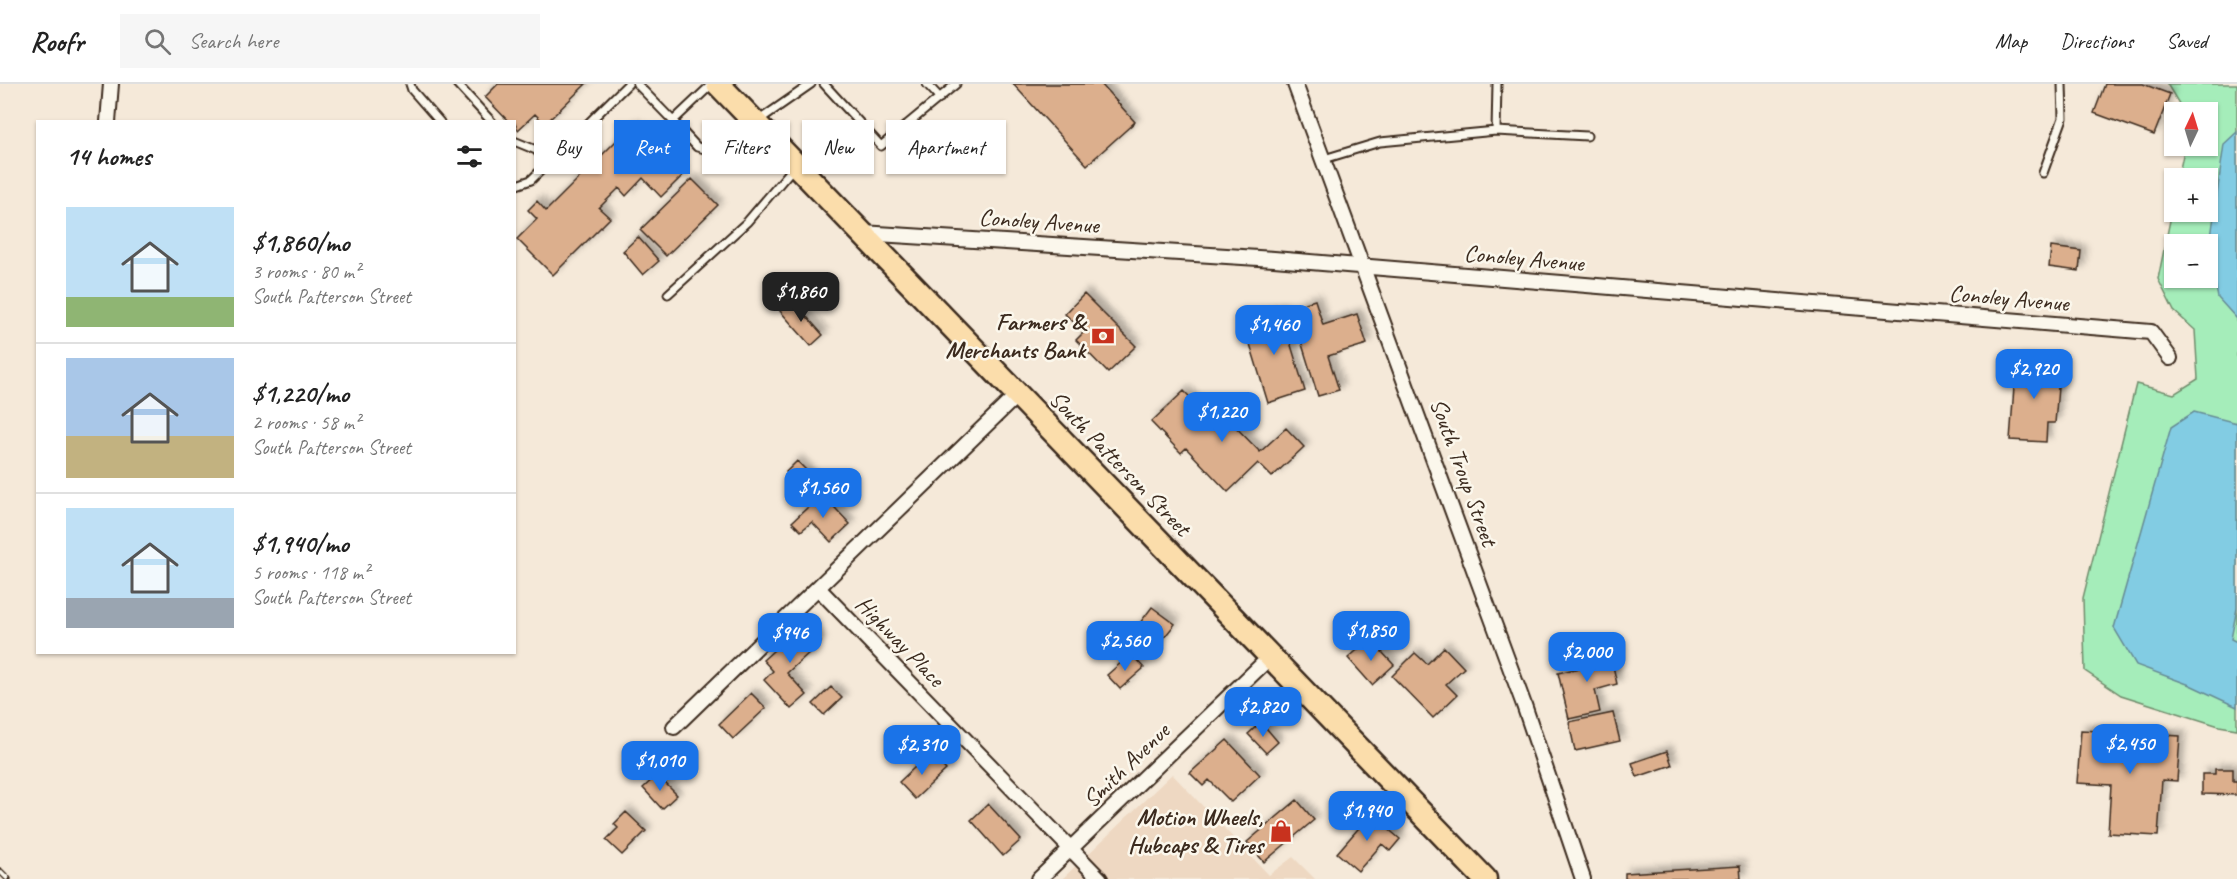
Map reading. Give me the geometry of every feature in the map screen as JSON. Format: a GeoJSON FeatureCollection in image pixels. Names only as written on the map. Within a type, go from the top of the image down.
{"type":"FeatureCollection","features":[{"type":"Feature","properties":{"kind":"main road","name":"South Patterson Street"},"geometry":{"type":"LineString","coordinates":[[717,84],[752,120]]}},
{"type":"Feature","properties":{"kind":"main road","name":"South Patterson Street"},"geometry":{"type":"LineString","coordinates":[[790,159],[1485,879]]}},
{"type":"Feature","properties":{"kind":"street"},"geometry":{"type":"LineString","coordinates":[[108,120],[111,84]]}},
{"type":"Feature","properties":{"kind":"street","name":"South Troup Street"},"geometry":{"type":"LineString","coordinates":[[1295,84],[1528,716],[1582,879]]}},
{"type":"Feature","properties":{"kind":"street","name":"Conoley Avenue"},"geometry":{"type":"LineString","coordinates":[[862,234],[1022,242],[1364,267],[2151,333],[2170,358]]}},
{"type":"Feature","properties":{"kind":"street"},"geometry":{"type":"LineString","coordinates":[[674,727],[1017,394]]}},
{"type":"Feature","properties":{"kind":"street","name":"Highway Place"},"geometry":{"type":"LineString","coordinates":[[818,588],[1100,879]]}},
{"type":"Feature","properties":{"kind":"street","name":"Smith Avenue"},"geometry":{"type":"LineString","coordinates":[[1039,879],[1270,657]]}},
{"type":"Feature","properties":{"kind":"lane"},"geometry":{"type":"LineString","coordinates":[[410,84],[412,90],[438,120]]}},
{"type":"Feature","properties":{"kind":"lane"},"geometry":{"type":"LineString","coordinates":[[592,120],[628,84]]}},
{"type":"Feature","properties":{"kind":"lane"},"geometry":{"type":"LineString","coordinates":[[637,84],[672,120]]}},
{"type":"Feature","properties":{"kind":"lane"},"geometry":{"type":"LineString","coordinates":[[674,120],[712,84]]}},
{"type":"Feature","properties":{"kind":"lane"},"geometry":{"type":"LineString","coordinates":[[759,120],[801,87],[811,84]]}},
{"type":"Feature","properties":{"kind":"lane"},"geometry":{"type":"LineString","coordinates":[[824,84],[881,146],[956,84]]}},
{"type":"Feature","properties":{"kind":"lane"},"geometry":{"type":"LineString","coordinates":[[927,84],[940,98]]}},
{"type":"Feature","properties":{"kind":"lane"},"geometry":{"type":"LineString","coordinates":[[1496,131],[1497,84]]}},
{"type":"Feature","properties":{"kind":"lane"},"geometry":{"type":"LineString","coordinates":[[2043,173],[2063,118],[2062,84]]}},
{"type":"Feature","properties":{"kind":"lane"},"geometry":{"type":"LineString","coordinates":[[460,85],[490,120]]}},
{"type":"Feature","properties":{"kind":"lane"},"geometry":{"type":"LineString","coordinates":[[1324,159],[1380,142],[1496,131],[1587,136]]}},
{"type":"Feature","properties":{"kind":"lane"},"geometry":{"type":"LineString","coordinates":[[690,139],[697,147],[702,148]]}},
{"type":"Feature","properties":{"kind":"lane"},"geometry":{"type":"LineString","coordinates":[[516,142],[534,149]]}},
{"type":"Feature","properties":{"kind":"lane"},"geometry":{"type":"LineString","coordinates":[[668,294],[747,222],[796,165]]}},
{"type":"Feature","properties":{"kind":"lane"},"geometry":{"type":"LineString","coordinates":[[516,185],[531,180],[537,174]]}},
{"type":"Feature","properties":{"kind":"shaded area"},"geometry":{"type":"Polygon","coordinates":[[[1172,774],[1269,875],[1293,857],[1315,879],[1062,879],[1172,774]]]}},
{"type":"Feature","properties":{"kind":"green space"},"geometry":{"type":"Polygon","coordinates":[[[2167,84],[2237,84],[2237,729],[2219,726],[2121,695],[2085,671],[2083,598],[2136,384],[2174,394],[2198,379],[2195,330],[2174,311],[2158,279],[2164,250],[2164,288],[2218,288],[2218,234],[2167,234],[2170,222],[2218,222],[2218,168],[2180,168],[2183,156],[2218,156],[2218,102],[2178,102],[2167,84]]]}},
{"type":"Feature","properties":{"kind":"water"},"geometry":{"type":"Polygon","coordinates":[[[2237,132],[2237,319],[2218,298],[2216,288],[2218,288],[2218,234],[2212,234],[2213,222],[2218,222],[2218,187],[2224,144],[2237,132]]]}},
{"type":"Feature","properties":{"kind":"water"},"geometry":{"type":"Polygon","coordinates":[[[2194,412],[2237,423],[2237,608],[2231,639],[2237,642],[2237,707],[2190,685],[2136,665],[2114,628],[2171,427],[2194,412]]]}},
{"type":"Feature","properties":{"kind":"building"},"geometry":{"type":"Polygon","coordinates":[[[498,84],[586,84],[549,120],[541,120],[535,114],[518,130],[516,120],[507,120],[485,97],[498,84]]]}},
{"type":"Feature","properties":{"kind":"building"},"geometry":{"type":"Polygon","coordinates":[[[1013,84],[1101,84],[1135,122],[1087,165],[1013,84]]]}},
{"type":"Feature","properties":{"kind":"building"},"geometry":{"type":"Polygon","coordinates":[[[2105,84],[2143,84],[2170,94],[2167,102],[2164,102],[2164,109],[2154,135],[2094,113],[2105,84]]]}},
{"type":"Feature","properties":{"kind":"building"},"geometry":{"type":"Polygon","coordinates":[[[614,143],[614,174],[683,175],[661,197],[643,178],[626,196],[619,188],[599,208],[610,218],[553,275],[517,239],[537,219],[528,210],[537,201],[546,211],[583,174],[602,174],[602,155],[614,143]]]}},
{"type":"Feature","properties":{"kind":"building"},"geometry":{"type":"Polygon","coordinates":[[[692,179],[718,205],[666,256],[640,230],[692,179]]]}},
{"type":"Feature","properties":{"kind":"building"},"geometry":{"type":"Polygon","coordinates":[[[638,237],[659,261],[643,275],[623,251],[638,237]]]}},
{"type":"Feature","properties":{"kind":"building"},"geometry":{"type":"Polygon","coordinates":[[[2051,247],[2081,251],[2079,271],[2049,267],[2051,247]]]}},
{"type":"Feature","properties":{"kind":"building","name":"Farmers & Merchants Bank"},"geometry":{"type":"Polygon","coordinates":[[[1084,294],[1136,346],[1108,373],[1076,340],[1084,332],[1065,314],[1084,294]]]}},
{"type":"Feature","properties":{"kind":"building"},"geometry":{"type":"Polygon","coordinates":[[[792,300],[823,335],[811,346],[780,311],[792,300]]]}},
{"type":"Feature","properties":{"kind":"building"},"geometry":{"type":"Polygon","coordinates":[[[1315,300],[1323,325],[1357,314],[1367,344],[1328,356],[1339,390],[1318,396],[1301,341],[1306,340],[1296,306],[1315,300]]]}},
{"type":"Feature","properties":{"kind":"building"},"geometry":{"type":"Polygon","coordinates":[[[1280,309],[1305,391],[1268,403],[1243,321],[1280,309]]]}},
{"type":"Feature","properties":{"kind":"building"},"geometry":{"type":"Polygon","coordinates":[[[2016,361],[2060,364],[2055,423],[2047,423],[2046,442],[2010,440],[2016,361]]]}},
{"type":"Feature","properties":{"kind":"building"},"geometry":{"type":"Polygon","coordinates":[[[1184,391],[1218,426],[1227,418],[1260,452],[1286,428],[1304,447],[1272,477],[1258,463],[1228,492],[1186,448],[1181,453],[1151,422],[1184,391]]]}},
{"type":"Feature","properties":{"kind":"building"},"geometry":{"type":"Polygon","coordinates":[[[797,461],[811,475],[800,485],[786,472],[797,461]]]}},
{"type":"Feature","properties":{"kind":"building"},"geometry":{"type":"Polygon","coordinates":[[[822,494],[850,524],[831,542],[812,522],[801,531],[792,522],[822,494]]]}},
{"type":"Feature","properties":{"kind":"building"},"geometry":{"type":"Polygon","coordinates":[[[1152,607],[1175,624],[1155,649],[1133,632],[1152,607]]]}},
{"type":"Feature","properties":{"kind":"building"},"geometry":{"type":"Polygon","coordinates":[[[804,623],[821,642],[787,673],[807,695],[791,709],[764,680],[773,671],[763,660],[804,623]]]}},
{"type":"Feature","properties":{"kind":"building"},"geometry":{"type":"Polygon","coordinates":[[[1370,639],[1394,665],[1372,685],[1348,658],[1370,639]]]}},
{"type":"Feature","properties":{"kind":"building"},"geometry":{"type":"Polygon","coordinates":[[[1444,647],[1464,668],[1446,684],[1457,695],[1433,718],[1392,676],[1415,653],[1427,664],[1444,647]]]}},
{"type":"Feature","properties":{"kind":"building"},"geometry":{"type":"Polygon","coordinates":[[[1609,648],[1617,684],[1595,690],[1600,712],[1569,719],[1558,673],[1583,667],[1580,654],[1609,648]]]}},
{"type":"Feature","properties":{"kind":"building"},"geometry":{"type":"Polygon","coordinates":[[[1131,654],[1144,668],[1120,689],[1107,675],[1131,654]]]}},
{"type":"Feature","properties":{"kind":"building"},"geometry":{"type":"Polygon","coordinates":[[[831,687],[842,698],[824,715],[813,704],[831,687]]]}},
{"type":"Feature","properties":{"kind":"building"},"geometry":{"type":"Polygon","coordinates":[[[751,693],[766,708],[733,739],[719,724],[751,693]]]}},
{"type":"Feature","properties":{"kind":"building"},"geometry":{"type":"Polygon","coordinates":[[[1613,713],[1620,741],[1575,751],[1569,722],[1613,713]]]}},
{"type":"Feature","properties":{"kind":"building"},"geometry":{"type":"Polygon","coordinates":[[[1261,722],[1278,742],[1266,753],[1248,734],[1261,722]]]}},
{"type":"Feature","properties":{"kind":"building"},"geometry":{"type":"Polygon","coordinates":[[[2081,730],[2180,736],[2177,781],[2162,780],[2158,836],[2108,833],[2111,785],[2077,783],[2081,730]]]}},
{"type":"Feature","properties":{"kind":"building"},"geometry":{"type":"Polygon","coordinates":[[[1227,740],[1260,775],[1231,802],[1209,780],[1203,786],[1190,773],[1227,740]]]}},
{"type":"Feature","properties":{"kind":"building"},"geometry":{"type":"Polygon","coordinates":[[[1667,751],[1672,765],[1637,777],[1632,763],[1667,751]]]}},
{"type":"Feature","properties":{"kind":"building"},"geometry":{"type":"Polygon","coordinates":[[[930,753],[946,770],[915,799],[899,782],[930,753]]]}},
{"type":"Feature","properties":{"kind":"building"},"geometry":{"type":"Polygon","coordinates":[[[2215,769],[2233,769],[2233,781],[2237,781],[2237,795],[2202,794],[2202,774],[2215,774],[2215,769]]]}},
{"type":"Feature","properties":{"kind":"building"},"geometry":{"type":"Polygon","coordinates":[[[657,775],[677,795],[662,809],[643,788],[657,775]]]}},
{"type":"Feature","properties":{"kind":"building","name":"Motion Wheels, Hubcaps & Tires"},"geometry":{"type":"Polygon","coordinates":[[[1297,800],[1314,820],[1264,862],[1247,842],[1297,800]]]}},
{"type":"Feature","properties":{"kind":"building"},"geometry":{"type":"Polygon","coordinates":[[[988,804],[1021,840],[1003,856],[971,820],[988,804]]]}},
{"type":"Feature","properties":{"kind":"building"},"geometry":{"type":"Polygon","coordinates":[[[626,812],[646,831],[622,855],[606,840],[618,828],[614,824],[626,812]]]}},
{"type":"Feature","properties":{"kind":"building"},"geometry":{"type":"Polygon","coordinates":[[[1371,814],[1400,839],[1390,851],[1382,844],[1358,871],[1337,853],[1371,814]]]}},
{"type":"Feature","properties":{"kind":"building"},"geometry":{"type":"Polygon","coordinates":[[[1740,866],[1741,879],[1625,879],[1625,873],[1740,866]]]}},
{"type":"Feature","properties":{"kind":"railway"},"geometry":{"type":"LineString","coordinates":[[0,871],[8,879]]}},
{"type":"Feature","properties":{"kind":"place","name":"Farmers & Merchants Bank"},"geometry":{"type":"Point","coordinates":[1103,336]}},
{"type":"Feature","properties":{"kind":"place","name":"Motion Wheels, Hubcaps & Tires"},"geometry":{"type":"Point","coordinates":[1281,831]}}]}
